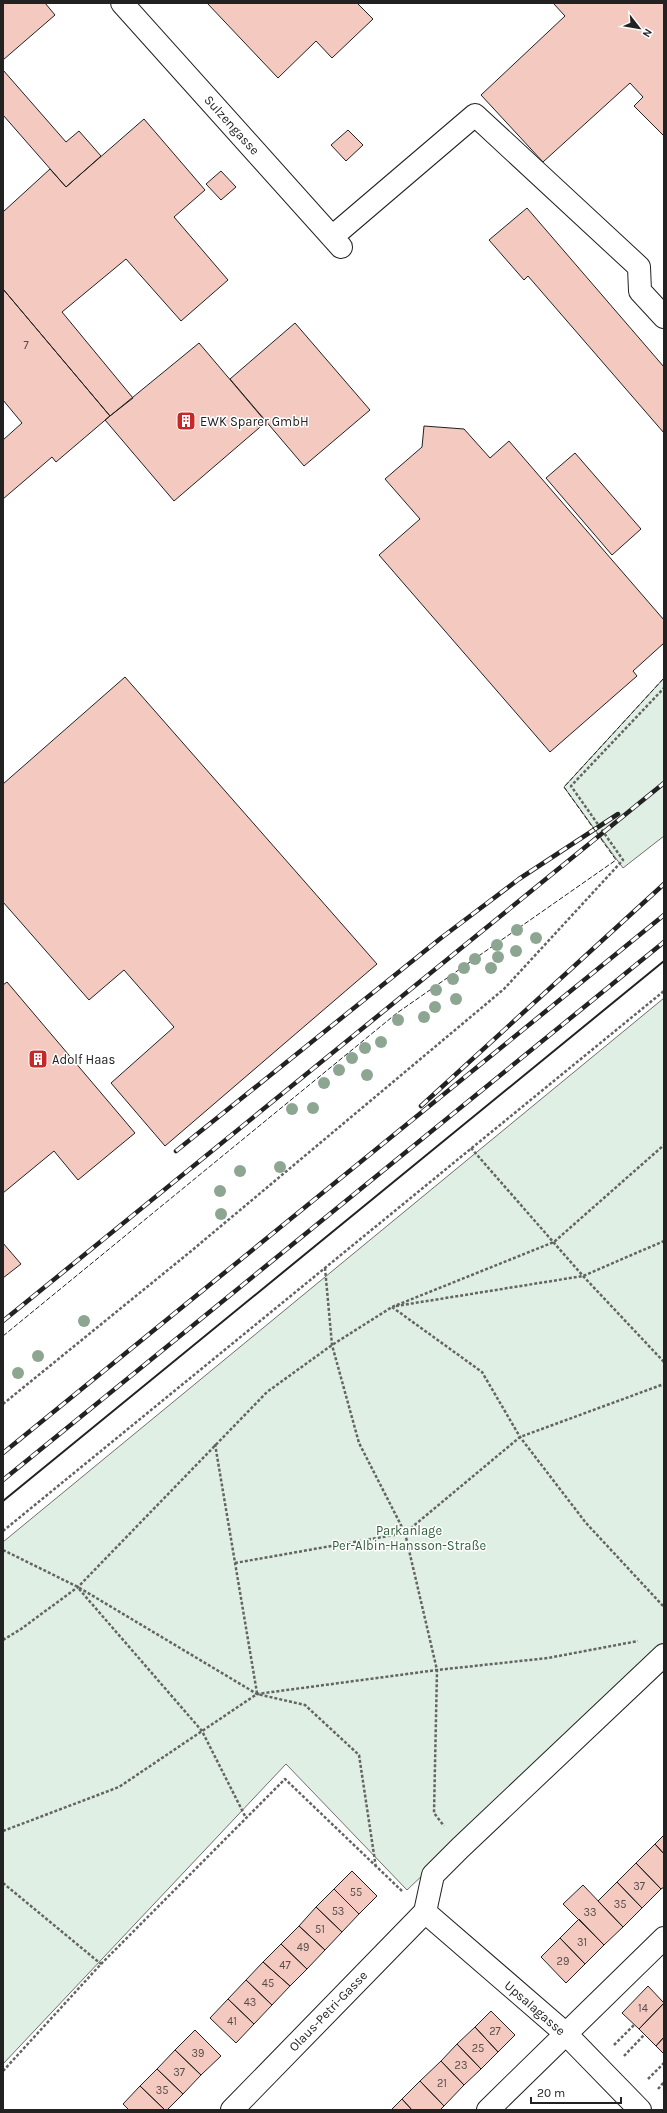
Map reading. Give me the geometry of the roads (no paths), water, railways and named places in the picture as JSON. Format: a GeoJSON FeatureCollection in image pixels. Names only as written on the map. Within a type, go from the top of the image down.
{"type":"FeatureCollection","features":[{"type":"Feature","properties":{"kind":"street","name":"Sulzengasse"},"geometry":{"type":"LineString","coordinates":[[122,3],[337,242],[475,115],[639,267],[640,291],[664,318]]}},
{"type":"Feature","properties":{"kind":"street"},"geometry":{"type":"LineString","coordinates":[[425,1912],[433,1875],[664,1655]]}},
{"type":"Feature","properties":{"kind":"street","name":"Upsalagasse"},"geometry":{"type":"LineString","coordinates":[[425,1912],[565,2033],[640,2110]]}},
{"type":"Feature","properties":{"kind":"street","name":"Olaus-Petri-Gasse"},"geometry":{"type":"LineString","coordinates":[[232,2110],[425,1912]]}},
{"type":"Feature","properties":{"kind":"street"},"geometry":{"type":"LineString","coordinates":[[488,2110],[565,2033],[664,1938]]}},
{"type":"Feature","properties":{"kind":"railway"},"geometry":{"type":"LineString","coordinates":[[3,1321],[664,783]]}},
{"type":"Feature","properties":{"kind":"railway"},"geometry":{"type":"LineString","coordinates":[[176,1151],[441,938],[519,879],[618,814]]}},
{"type":"Feature","properties":{"kind":"railway"},"geometry":{"type":"LineString","coordinates":[[421,1106],[664,884]]}},
{"type":"Feature","properties":{"kind":"railway"},"geometry":{"type":"LineString","coordinates":[[3,1453],[664,915]]}},
{"type":"Feature","properties":{"kind":"railway"},"geometry":{"type":"LineString","coordinates":[[3,1480],[664,942]]}},
{"type":"Feature","properties":{"kind":"place","name":"EWK Sparer GmbH"},"geometry":{"type":"Point","coordinates":[186,421]}},
{"type":"Feature","properties":{"kind":"place","name":"Adolf Haas"},"geometry":{"type":"Point","coordinates":[38,1059]}},
{"type":"Feature","properties":{"kind":"park label","name":"Parkanlage Per-Albin-Hansson-Straße"},"geometry":{"type":"Point","coordinates":[409,1538]}}]}
